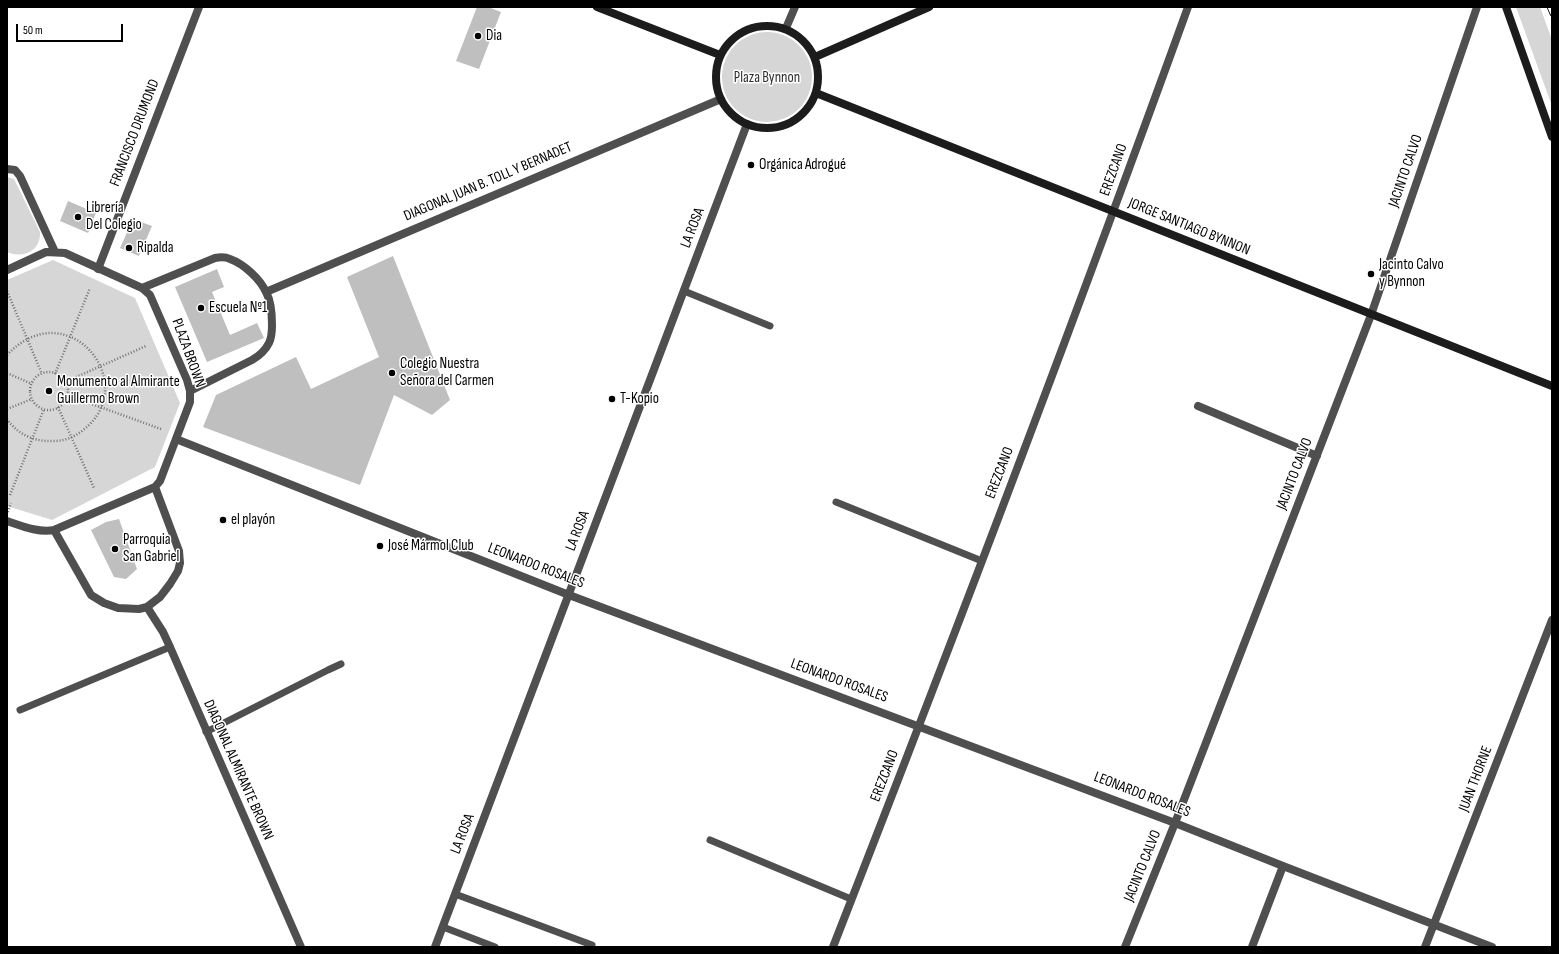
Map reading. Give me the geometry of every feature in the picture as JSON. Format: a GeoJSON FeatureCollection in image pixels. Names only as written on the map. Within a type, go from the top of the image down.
{"type":"FeatureCollection","features":[{"type":"Feature","properties":{"kind":"street","name":"FRANCISCO DRUMOND"},"geometry":{"type":"LineString","coordinates":[[98,269],[200,7]]}},
{"type":"Feature","properties":{"kind":"street"},"geometry":{"type":"LineString","coordinates":[[597,7],[720,55]]}},
{"type":"Feature","properties":{"kind":"street"},"geometry":{"type":"LineString","coordinates":[[786,28],[795,7]]}},
{"type":"Feature","properties":{"kind":"street"},"geometry":{"type":"LineString","coordinates":[[815,58],[929,7]]}},
{"type":"Feature","properties":{"kind":"street","name":"EREZCANO"},"geometry":{"type":"LineString","coordinates":[[832,947],[852,899],[982,561],[1114,212],[1188,7]]}},
{"type":"Feature","properties":{"kind":"street","name":"JACINTO CALVO"},"geometry":{"type":"LineString","coordinates":[[1125,947],[1175,823],[1371,315],[1477,7]]}},
{"type":"Feature","properties":{"kind":"street"},"geometry":{"type":"LineString","coordinates":[[1506,7],[1552,137]]}},
{"type":"Feature","properties":{"kind":"street"},"geometry":{"type":"LineString","coordinates":[[771,25],[786,28],[798,35],[808,45],[815,58],[819,81],[816,93],[809,108],[796,120],[781,127],[764,128],[747,124],[733,116],[722,103],[717,87],[716,71],[720,55],[729,42],[741,32],[756,26],[771,25]]}},
{"type":"Feature","properties":{"kind":"street","name":"JORGE SANTIAGO BYNNON"},"geometry":{"type":"LineString","coordinates":[[816,93],[1552,386]]}},
{"type":"Feature","properties":{"kind":"street","name":"DIAGONAL JUAN B. TOLL Y BERNADET"},"geometry":{"type":"LineString","coordinates":[[266,292],[721,99]]}},
{"type":"Feature","properties":{"kind":"street","name":"LA ROSA"},"geometry":{"type":"LineString","coordinates":[[435,947],[747,124]]}},
{"type":"Feature","properties":{"kind":"street"},"geometry":{"type":"LineString","coordinates":[[7,169],[15,170],[20,176],[55,252],[46,252],[7,270]]}},
{"type":"Feature","properties":{"kind":"street","name":"PLAZA BROWN"},"geometry":{"type":"LineString","coordinates":[[55,252],[65,254],[142,288],[153,300],[187,380],[190,391],[190,402],[160,481],[155,487]]}},
{"type":"Feature","properties":{"kind":"street"},"geometry":{"type":"LineString","coordinates":[[142,288],[215,258],[223,257],[230,259],[249,271],[258,280],[266,292],[272,320],[272,334],[270,342],[266,348],[260,355],[252,360],[190,391]]}},
{"type":"Feature","properties":{"kind":"street"},"geometry":{"type":"LineString","coordinates":[[1198,406],[1317,456]]}},
{"type":"Feature","properties":{"kind":"street","name":"LEONARDO ROSALES"},"geometry":{"type":"LineString","coordinates":[[176,439],[569,595],[1175,823],[1492,947]]}},
{"type":"Feature","properties":{"kind":"street"},"geometry":{"type":"LineString","coordinates":[[7,521],[35,530],[54,530],[155,487],[179,551],[180,563],[178,571],[160,597],[147,606],[139,609],[118,608],[104,603],[91,595],[54,530]]}},
{"type":"Feature","properties":{"kind":"street","name":"DIAGONAL ALMIRANTE BROWN"},"geometry":{"type":"LineString","coordinates":[[147,606],[163,632],[170,647],[301,947]]}},
{"type":"Feature","properties":{"kind":"street","name":"JUAN THORNE"},"geometry":{"type":"LineString","coordinates":[[1425,947],[1552,620]]}},
{"type":"Feature","properties":{"kind":"street"},"geometry":{"type":"LineString","coordinates":[[1252,947],[1283,866]]}},
{"type":"Feature","properties":{"kind":"lane"},"geometry":{"type":"LineString","coordinates":[[684,291],[770,326]]}},
{"type":"Feature","properties":{"kind":"lane"},"geometry":{"type":"LineString","coordinates":[[836,502],[982,561]]}},
{"type":"Feature","properties":{"kind":"lane"},"geometry":{"type":"LineString","coordinates":[[20,710],[170,647]]}},
{"type":"Feature","properties":{"kind":"lane"},"geometry":{"type":"LineString","coordinates":[[206,732],[341,664]]}},
{"type":"Feature","properties":{"kind":"lane"},"geometry":{"type":"LineString","coordinates":[[710,840],[852,899]]}},
{"type":"Feature","properties":{"kind":"lane"},"geometry":{"type":"LineString","coordinates":[[455,894],[592,945]]}},
{"type":"Feature","properties":{"kind":"lane"},"geometry":{"type":"LineString","coordinates":[[442,927],[495,947]]}},
{"type":"Feature","properties":{"kind":"path"},"geometry":{"type":"LineString","coordinates":[[55,374],[90,288]]}},
{"type":"Feature","properties":{"kind":"path"},"geometry":{"type":"LineString","coordinates":[[7,291],[42,374]]}},
{"type":"Feature","properties":{"kind":"path"},"geometry":{"type":"LineString","coordinates":[[7,356],[16,346],[27,339],[42,334],[57,334],[70,337],[84,345],[94,355],[100,366],[104,380],[104,394],[101,407],[94,421],[72,438],[45,442],[20,432],[7,419]]}},
{"type":"Feature","properties":{"kind":"path"},"geometry":{"type":"LineString","coordinates":[[66,382],[146,346]]}},
{"type":"Feature","properties":{"kind":"path"},"geometry":{"type":"LineString","coordinates":[[7,374],[32,384]]}},
{"type":"Feature","properties":{"kind":"path"},"geometry":{"type":"LineString","coordinates":[[42,374],[55,374],[66,382],[67,395],[62,404],[54,409],[44,409],[35,403],[30,394],[34,380],[42,374]]}},
{"type":"Feature","properties":{"kind":"path"},"geometry":{"type":"LineString","coordinates":[[67,395],[161,428]]}},
{"type":"Feature","properties":{"kind":"path"},"geometry":{"type":"LineString","coordinates":[[7,409],[32,399]]}},
{"type":"Feature","properties":{"kind":"path"},"geometry":{"type":"LineString","coordinates":[[58,407],[94,488]]}},
{"type":"Feature","properties":{"kind":"path"},"geometry":{"type":"LineString","coordinates":[[10,495],[44,409]]}},
{"type":"Feature","properties":{"kind":"path"},"geometry":{"type":"LineString","coordinates":[[7,514],[11,503]]}},
{"type":"Feature","properties":{"kind":"green space"},"geometry":{"type":"Polygon","coordinates":[[[1516,7],[1540,7],[1552,40],[1552,106],[1516,7]]]}},
{"type":"Feature","properties":{"kind":"green space","name":"Plaza Bynnon"},"geometry":{"type":"Polygon","coordinates":[[[767,32],[784,36],[799,45],[808,60],[812,77],[808,94],[799,109],[784,118],[767,122],[750,118],[735,109],[726,94],[722,77],[726,60],[735,45],[750,36],[767,32]]]}},
{"type":"Feature","properties":{"kind":"green space"},"geometry":{"type":"Polygon","coordinates":[[[7,177],[14,179],[40,232],[38,244],[34,249],[25,254],[13,254],[7,252],[7,177]]]}},
{"type":"Feature","properties":{"kind":"green space"},"geometry":{"type":"Polygon","coordinates":[[[53,260],[135,298],[180,403],[155,467],[52,520],[7,506],[7,280],[53,260]]]}},
{"type":"Feature","properties":{"kind":"building","name":"Dia"},"geometry":{"type":"Polygon","coordinates":[[[477,7],[488,7],[501,12],[479,69],[456,61],[477,7]]]}},
{"type":"Feature","properties":{"kind":"building","name":"Librería Del Colegio"},"geometry":{"type":"Polygon","coordinates":[[[68,201],[96,213],[88,233],[60,221],[68,201]]]}},
{"type":"Feature","properties":{"kind":"building"},"geometry":{"type":"Polygon","coordinates":[[[133,219],[152,226],[139,256],[120,248],[133,219]]]}},
{"type":"Feature","properties":{"kind":"building","name":"Colegio Nuestra Señora del Carmen"},"geometry":{"type":"Polygon","coordinates":[[[393,256],[450,400],[432,415],[394,395],[360,485],[203,427],[216,395],[296,357],[311,389],[379,357],[347,277],[393,256]]]}},
{"type":"Feature","properties":{"kind":"building","name":"Escuela Nº1"},"geometry":{"type":"Polygon","coordinates":[[[217,269],[224,287],[212,292],[230,335],[257,323],[264,338],[207,362],[175,287],[217,269]]]}},
{"type":"Feature","properties":{"kind":"building","name":"Parroquia San Gabriel"},"geometry":{"type":"Polygon","coordinates":[[[119,519],[137,569],[126,579],[114,577],[91,530],[106,522],[119,519]]]}},
{"type":"Feature","properties":{"kind":"railway"},"geometry":{"type":"LineString","coordinates":[[1549,7],[1552,14]]}},
{"type":"Feature","properties":{"kind":"place","name":"Dia"},"geometry":{"type":"Point","coordinates":[478,36]}},
{"type":"Feature","properties":{"kind":"place","name":"Orgánica Adrogué"},"geometry":{"type":"Point","coordinates":[751,165]}},
{"type":"Feature","properties":{"kind":"place","name":"Librería Del Colegio"},"geometry":{"type":"Point","coordinates":[78,217]}},
{"type":"Feature","properties":{"kind":"place","name":"Ripalda"},"geometry":{"type":"Point","coordinates":[129,248]}},
{"type":"Feature","properties":{"kind":"place","name":"Jacinto Calvo y Bynnon"},"geometry":{"type":"Point","coordinates":[1371,274]}},
{"type":"Feature","properties":{"kind":"place","name":"Escuela Nº1"},"geometry":{"type":"Point","coordinates":[201,308]}},
{"type":"Feature","properties":{"kind":"place","name":"Colegio Nuestra Señora del Carmen"},"geometry":{"type":"Point","coordinates":[392,373]}},
{"type":"Feature","properties":{"kind":"place","name":"Monumento al Almirante Guillermo Brown"},"geometry":{"type":"Point","coordinates":[49,391]}},
{"type":"Feature","properties":{"kind":"place","name":"T-Kopio"},"geometry":{"type":"Point","coordinates":[612,399]}},
{"type":"Feature","properties":{"kind":"place","name":"el playón"},"geometry":{"type":"Point","coordinates":[223,520]}},
{"type":"Feature","properties":{"kind":"place","name":"José Mármol Club"},"geometry":{"type":"Point","coordinates":[380,546]}},
{"type":"Feature","properties":{"kind":"place","name":"Parroquia San Gabriel"},"geometry":{"type":"Point","coordinates":[115,549]}}]}
